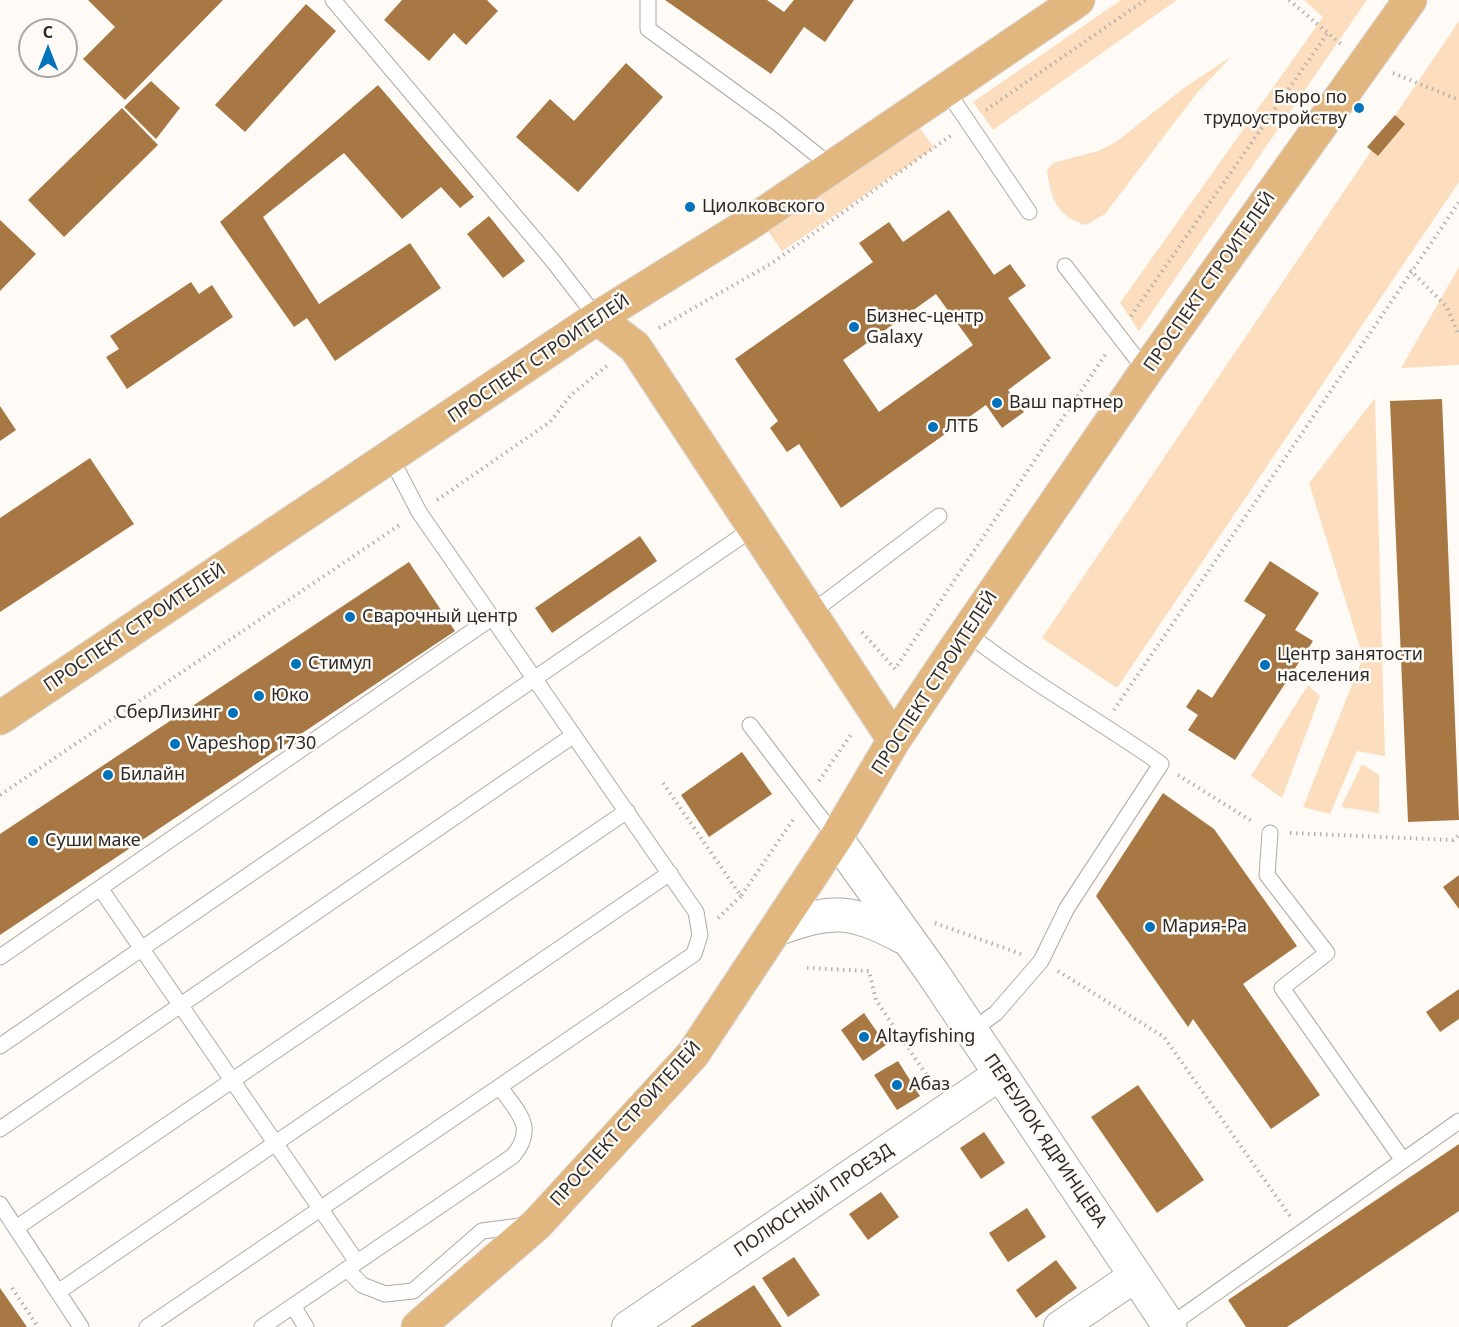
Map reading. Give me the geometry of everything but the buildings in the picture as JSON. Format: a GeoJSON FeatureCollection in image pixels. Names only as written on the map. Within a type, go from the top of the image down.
{"type":"FeatureCollection","features":[{"type":"Feature","properties":{"kind":"main road","name":"ПРОСПЕКТ СТРОИТЕЛЕЙ"},"geometry":{"type":"LineString","coordinates":[[0,718],[597,318],[747,225],[1078,0]]}},
{"type":"Feature","properties":{"kind":"main road","name":"ПРОСПЕКТ СТРОИТЕЛЕЙ"},"geometry":{"type":"LineString","coordinates":[[418,1327],[537,1224],[693,1054],[836,838],[894,740],[1146,371],[1410,0]]}},
{"type":"Feature","properties":{"kind":"main road"},"geometry":{"type":"LineString","coordinates":[[597,318],[635,347],[812,612],[894,740]]}},
{"type":"Feature","properties":{"kind":"street"},"geometry":{"type":"LineString","coordinates":[[867,786],[860,819],[860,846],[874,894]]}},
{"type":"Feature","properties":{"kind":"street","name":"ПЕРЕУЛОК ЯДРИНЦЕВА"},"geometry":{"type":"LineString","coordinates":[[836,838],[874,894],[920,931],[971,1031],[1170,1326]]}},
{"type":"Feature","properties":{"kind":"street"},"geometry":{"type":"LineString","coordinates":[[777,929],[810,917],[838,914],[920,931]]}},
{"type":"Feature","properties":{"kind":"street","name":"ПОЛЮСНЫЙ ПРОЕЗД"},"geometry":{"type":"LineString","coordinates":[[628,1327],[1000,1074]]}},
{"type":"Feature","properties":{"kind":"street"},"geometry":{"type":"LineString","coordinates":[[1060,1327],[1135,1276]]}},
{"type":"Feature","properties":{"kind":"lane"},"geometry":{"type":"LineString","coordinates":[[333,0],[553,261],[597,318]]}},
{"type":"Feature","properties":{"kind":"lane"},"geometry":{"type":"LineString","coordinates":[[648,0],[648,29],[776,122],[832,167]]}},
{"type":"Feature","properties":{"kind":"lane"},"geometry":{"type":"LineString","coordinates":[[947,91],[1029,212]]}},
{"type":"Feature","properties":{"kind":"lane"},"geometry":{"type":"LineString","coordinates":[[1065,266],[1146,371]]}},
{"type":"Feature","properties":{"kind":"lane"},"geometry":{"type":"LineString","coordinates":[[147,1327],[694,954],[700,935],[696,912],[419,512],[391,458]]}},
{"type":"Feature","properties":{"kind":"lane"},"geometry":{"type":"LineString","coordinates":[[812,612],[939,516]]}},
{"type":"Feature","properties":{"kind":"lane"},"geometry":{"type":"LineString","coordinates":[[0,1046],[755,527]]}},
{"type":"Feature","properties":{"kind":"lane"},"geometry":{"type":"LineString","coordinates":[[0,957],[493,618]]}},
{"type":"Feature","properties":{"kind":"lane"},"geometry":{"type":"LineString","coordinates":[[967,633],[996,656],[1105,724],[1161,764],[1067,908],[1041,961],[996,1013],[971,1031]]}},
{"type":"Feature","properties":{"kind":"lane"},"geometry":{"type":"LineString","coordinates":[[750,726],[836,838]]}},
{"type":"Feature","properties":{"kind":"lane"},"geometry":{"type":"LineString","coordinates":[[0,1129],[574,735]]}},
{"type":"Feature","properties":{"kind":"lane"},"geometry":{"type":"LineString","coordinates":[[16,1228],[627,811]]}},
{"type":"Feature","properties":{"kind":"lane"},"geometry":{"type":"LineString","coordinates":[[1270,832],[1267,875],[1327,953],[1282,988],[1402,1159]]}},
{"type":"Feature","properties":{"kind":"lane"},"geometry":{"type":"LineString","coordinates":[[57,1292],[670,873]]}},
{"type":"Feature","properties":{"kind":"lane"},"geometry":{"type":"LineString","coordinates":[[100,888],[320,1209],[362,1285],[385,1294],[413,1290],[482,1231],[537,1224]]}},
{"type":"Feature","properties":{"kind":"lane"},"geometry":{"type":"LineString","coordinates":[[262,1327],[478,1182],[518,1151],[526,1135],[523,1122],[500,1087]]}},
{"type":"Feature","properties":{"kind":"lane"},"geometry":{"type":"LineString","coordinates":[[1170,1326],[1459,1120]]}},
{"type":"Feature","properties":{"kind":"lane"},"geometry":{"type":"LineString","coordinates":[[0,1204],[81,1327]]}},
{"type":"Feature","properties":{"kind":"lane"},"geometry":{"type":"LineString","coordinates":[[293,1306],[306,1327]]}},
{"type":"Feature","properties":{"kind":"path"},"geometry":{"type":"LineString","coordinates":[[0,795],[550,422],[571,396],[654,331],[772,263],[969,122],[1146,0]]}},
{"type":"Feature","properties":{"kind":"path"},"geometry":{"type":"LineString","coordinates":[[1289,0],[1327,34],[1367,62],[1459,100]]}},
{"type":"Feature","properties":{"kind":"path"},"geometry":{"type":"LineString","coordinates":[[895,669],[1118,334],[1327,34]]}},
{"type":"Feature","properties":{"kind":"path"},"geometry":{"type":"LineString","coordinates":[[1105,724],[1410,270],[1459,202]]}},
{"type":"Feature","properties":{"kind":"path"},"geometry":{"type":"LineString","coordinates":[[1410,270],[1447,307],[1459,336]]}},
{"type":"Feature","properties":{"kind":"path"},"geometry":{"type":"LineString","coordinates":[[663,783],[741,896],[856,727]]}},
{"type":"Feature","properties":{"kind":"path"},"geometry":{"type":"LineString","coordinates":[[1161,764],[1270,832],[1453,840],[1459,835]]}},
{"type":"Feature","properties":{"kind":"path"},"geometry":{"type":"LineString","coordinates":[[920,931],[1041,961],[1164,1037],[1301,1231]]}},
{"type":"Feature","properties":{"kind":"path"},"geometry":{"type":"LineString","coordinates":[[807,968],[869,971],[876,1000],[950,1108]]}},
{"type":"Feature","properties":{"kind":"path"},"geometry":{"type":"LineString","coordinates":[[12,1288],[38,1327]]}},
{"type":"Feature","properties":{"kind":"shaded area"},"geometry":{"type":"Polygon","coordinates":[[[1121,0],[1177,0],[993,130],[973,102],[1121,0]]]}},
{"type":"Feature","properties":{"kind":"shaded area"},"geometry":{"type":"Polygon","coordinates":[[[1304,0],[1367,0],[1139,331],[1120,303],[1323,17],[1304,0]]]}},
{"type":"Feature","properties":{"kind":"shaded area"},"geometry":{"type":"Polygon","coordinates":[[[1459,21],[1459,182],[1117,688],[1042,638],[1459,21]]]}},
{"type":"Feature","properties":{"kind":"shaded area"},"geometry":{"type":"Polygon","coordinates":[[[1232,56],[1197,93],[1105,214],[1086,225],[1076,222],[1062,212],[1053,198],[1047,171],[1053,163],[1098,151],[1116,142],[1184,88],[1232,56]]]}},
{"type":"Feature","properties":{"kind":"shaded area"},"geometry":{"type":"Polygon","coordinates":[[[917,124],[934,148],[782,251],[765,227],[917,124]]]}},
{"type":"Feature","properties":{"kind":"shaded area"},"geometry":{"type":"Polygon","coordinates":[[[1459,267],[1459,365],[1401,368],[1459,267]]]}},
{"type":"Feature","properties":{"kind":"shaded area"},"geometry":{"type":"Polygon","coordinates":[[[1375,398],[1385,756],[1357,751],[1330,814],[1303,807],[1363,657],[1309,483],[1375,398]]]}},
{"type":"Feature","properties":{"kind":"shaded area"},"geometry":{"type":"Polygon","coordinates":[[[1308,685],[1320,696],[1282,798],[1251,776],[1308,685]]]}},
{"type":"Feature","properties":{"kind":"shaded area"},"geometry":{"type":"Polygon","coordinates":[[[1362,764],[1379,775],[1379,813],[1341,807],[1362,764]]]}},
{"type":"Feature","properties":{"kind":"place","name":"Бюро по трудоустройству"},"geometry":{"type":"Point","coordinates":[1359,108]}},
{"type":"Feature","properties":{"kind":"place","name":"Циолковского"},"geometry":{"type":"Point","coordinates":[690,207]}},
{"type":"Feature","properties":{"kind":"place","name":"Бизнес-центр Galaxy"},"geometry":{"type":"Point","coordinates":[854,327]}},
{"type":"Feature","properties":{"kind":"place","name":"Ваш партнер"},"geometry":{"type":"Point","coordinates":[997,403]}},
{"type":"Feature","properties":{"kind":"place","name":"ЛТБ"},"geometry":{"type":"Point","coordinates":[933,427]}},
{"type":"Feature","properties":{"kind":"place","name":"Сварочный центр"},"geometry":{"type":"Point","coordinates":[350,617]}},
{"type":"Feature","properties":{"kind":"place","name":"Стимул"},"geometry":{"type":"Point","coordinates":[296,664]}},
{"type":"Feature","properties":{"kind":"place","name":"Центр занятости населения"},"geometry":{"type":"Point","coordinates":[1265,665]}},
{"type":"Feature","properties":{"kind":"place","name":"Юко"},"geometry":{"type":"Point","coordinates":[259,696]}},
{"type":"Feature","properties":{"kind":"place","name":"СберЛизинг"},"geometry":{"type":"Point","coordinates":[233,713]}},
{"type":"Feature","properties":{"kind":"place","name":"Vapeshop 1730"},"geometry":{"type":"Point","coordinates":[175,744]}},
{"type":"Feature","properties":{"kind":"place","name":"Билайн"},"geometry":{"type":"Point","coordinates":[108,775]}},
{"type":"Feature","properties":{"kind":"place","name":"Суши маке"},"geometry":{"type":"Point","coordinates":[33,841]}},
{"type":"Feature","properties":{"kind":"place","name":"Мария-Ра"},"geometry":{"type":"Point","coordinates":[1150,927]}},
{"type":"Feature","properties":{"kind":"place","name":"Altayfishing"},"geometry":{"type":"Point","coordinates":[864,1037]}},
{"type":"Feature","properties":{"kind":"place","name":"Абаз"},"geometry":{"type":"Point","coordinates":[897,1085]}}]}
